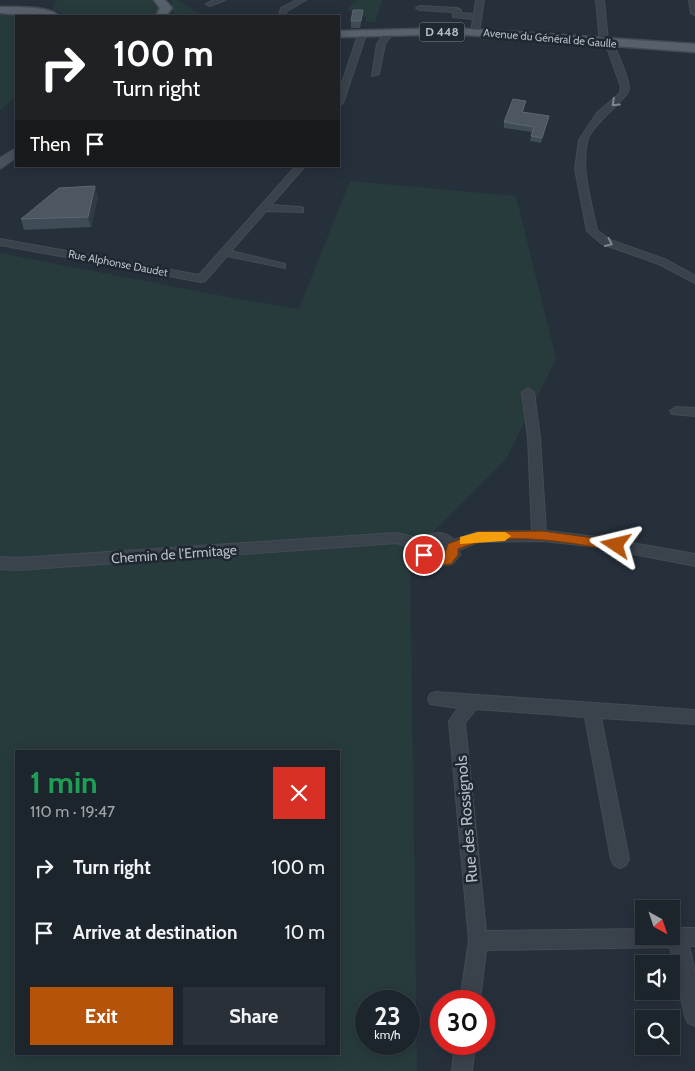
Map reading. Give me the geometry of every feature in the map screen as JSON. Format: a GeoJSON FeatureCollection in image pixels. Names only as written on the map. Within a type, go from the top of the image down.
{"type":"FeatureCollection","features":[{"type":"Feature","properties":{"kind":"main road"},"geometry":{"type":"LineString","coordinates":[[0,9],[44,2],[53,15]]}},
{"type":"Feature","properties":{"kind":"main road"},"geometry":{"type":"LineString","coordinates":[[0,9],[23,10],[49,15]]}},
{"type":"Feature","properties":{"kind":"main road","name":"Avenue du Général de Gaulle"},"geometry":{"type":"LineString","coordinates":[[341,34],[475,32],[695,48]]}},
{"type":"Feature","properties":{"kind":"street"},"geometry":{"type":"LineString","coordinates":[[210,4],[221,0]]}},
{"type":"Feature","properties":{"kind":"street"},"geometry":{"type":"LineString","coordinates":[[282,15],[284,10],[302,0]]}},
{"type":"Feature","properties":{"kind":"street"},"geometry":{"type":"LineString","coordinates":[[475,32],[480,0]]}},
{"type":"Feature","properties":{"kind":"street"},"geometry":{"type":"LineString","coordinates":[[600,0],[607,43],[625,87],[624,94],[600,116],[582,140],[580,169],[592,231],[606,242],[663,262],[695,280]]}},
{"type":"Feature","properties":{"kind":"street"},"geometry":{"type":"LineString","coordinates":[[693,0],[695,13]]}},
{"type":"Feature","properties":{"kind":"street"},"geometry":{"type":"LineString","coordinates":[[418,3],[457,10],[456,15],[478,17]]}},
{"type":"Feature","properties":{"kind":"street"},"geometry":{"type":"LineString","coordinates":[[375,74],[381,44],[388,34]]}},
{"type":"Feature","properties":{"kind":"street"},"geometry":{"type":"LineString","coordinates":[[340,100],[361,38]]}},
{"type":"Feature","properties":{"kind":"street"},"geometry":{"type":"LineString","coordinates":[[0,164],[15,153]]}},
{"type":"Feature","properties":{"kind":"street","name":"Rue Alphonse Daudet"},"geometry":{"type":"LineString","coordinates":[[0,242],[201,279],[300,167]]}},
{"type":"Feature","properties":{"kind":"street"},"geometry":{"type":"LineString","coordinates":[[265,208],[300,210]]}},
{"type":"Feature","properties":{"kind":"street"},"geometry":{"type":"LineString","coordinates":[[224,254],[281,266]]}},
{"type":"Feature","properties":{"kind":"street"},"geometry":{"type":"LineString","coordinates":[[528,392],[534,438],[539,536]]}},
{"type":"Feature","properties":{"kind":"street"},"geometry":{"type":"LineString","coordinates":[[676,412],[695,412]]}},
{"type":"Feature","properties":{"kind":"street"},"geometry":{"type":"LineString","coordinates":[[452,547],[478,536],[539,536],[598,542],[695,560]]}},
{"type":"Feature","properties":{"kind":"street","name":"Chemin de l'Ermitage"},"geometry":{"type":"LineString","coordinates":[[0,563],[18,564],[348,543],[396,538],[423,545]]}},
{"type":"Feature","properties":{"kind":"street"},"geometry":{"type":"LineString","coordinates":[[440,538],[452,547],[450,558],[437,562],[424,555],[423,545],[428,540],[440,538]]}},
{"type":"Feature","properties":{"kind":"street"},"geometry":{"type":"LineString","coordinates":[[436,699],[695,717]]}},
{"type":"Feature","properties":{"kind":"street","name":"Rue des Rossignols"},"geometry":{"type":"LineString","coordinates":[[471,990],[478,941],[458,722],[472,702]]}},
{"type":"Feature","properties":{"kind":"street"},"geometry":{"type":"LineString","coordinates":[[592,710],[620,859]]}},
{"type":"Feature","properties":{"kind":"street"},"geometry":{"type":"LineString","coordinates":[[478,941],[686,938],[695,1016]]}},
{"type":"Feature","properties":{"kind":"street"},"geometry":{"type":"LineString","coordinates":[[462,1071],[464,1055]]}},
{"type":"Feature","properties":{"kind":"shaded area"},"geometry":{"type":"Polygon","coordinates":[[[58,0],[153,0],[161,8],[156,15],[65,15],[53,9],[54,3],[58,0]]]}},
{"type":"Feature","properties":{"kind":"shaded area"},"geometry":{"type":"Polygon","coordinates":[[[172,0],[178,0],[200,15],[176,15],[172,10],[172,0]]]}},
{"type":"Feature","properties":{"kind":"shaded area"},"geometry":{"type":"Polygon","coordinates":[[[357,0],[382,0],[375,22],[366,22],[366,17],[347,9],[357,0]]]}},
{"type":"Feature","properties":{"kind":"shaded area"},"geometry":{"type":"Polygon","coordinates":[[[0,11],[33,15],[15,15],[15,98],[0,110],[0,11]]]}},
{"type":"Feature","properties":{"kind":"shaded area"},"geometry":{"type":"Polygon","coordinates":[[[350,181],[516,196],[556,359],[506,459],[410,555],[416,990],[355,990],[355,1055],[417,1055],[417,1071],[0,1071],[0,253],[299,309],[350,181]]]}},
{"type":"Feature","properties":{"kind":"building"},"geometry":{"type":"Polygon","coordinates":[[[353,10],[363,10],[361,21],[351,21],[353,10]]]}},
{"type":"Feature","properties":{"kind":"building"},"geometry":{"type":"Polygon","coordinates":[[[513,99],[526,101],[522,112],[549,116],[542,138],[531,136],[534,127],[504,122],[513,99]]]}},
{"type":"Feature","properties":{"kind":"building"},"geometry":{"type":"Polygon","coordinates":[[[95,186],[88,217],[21,219],[59,188],[95,186]]]}},
{"type":"Feature","properties":{"kind":"slow traffic"},"geometry":{"type":"LineString","coordinates":[[464,541],[478,536],[505,536]]}},
{"type":"Feature","properties":{"kind":"route"},"geometry":{"type":"LineString","coordinates":[[424,555],[432,561],[442,562],[453,555],[452,547],[478,536],[542,536],[616,545]]}}]}
